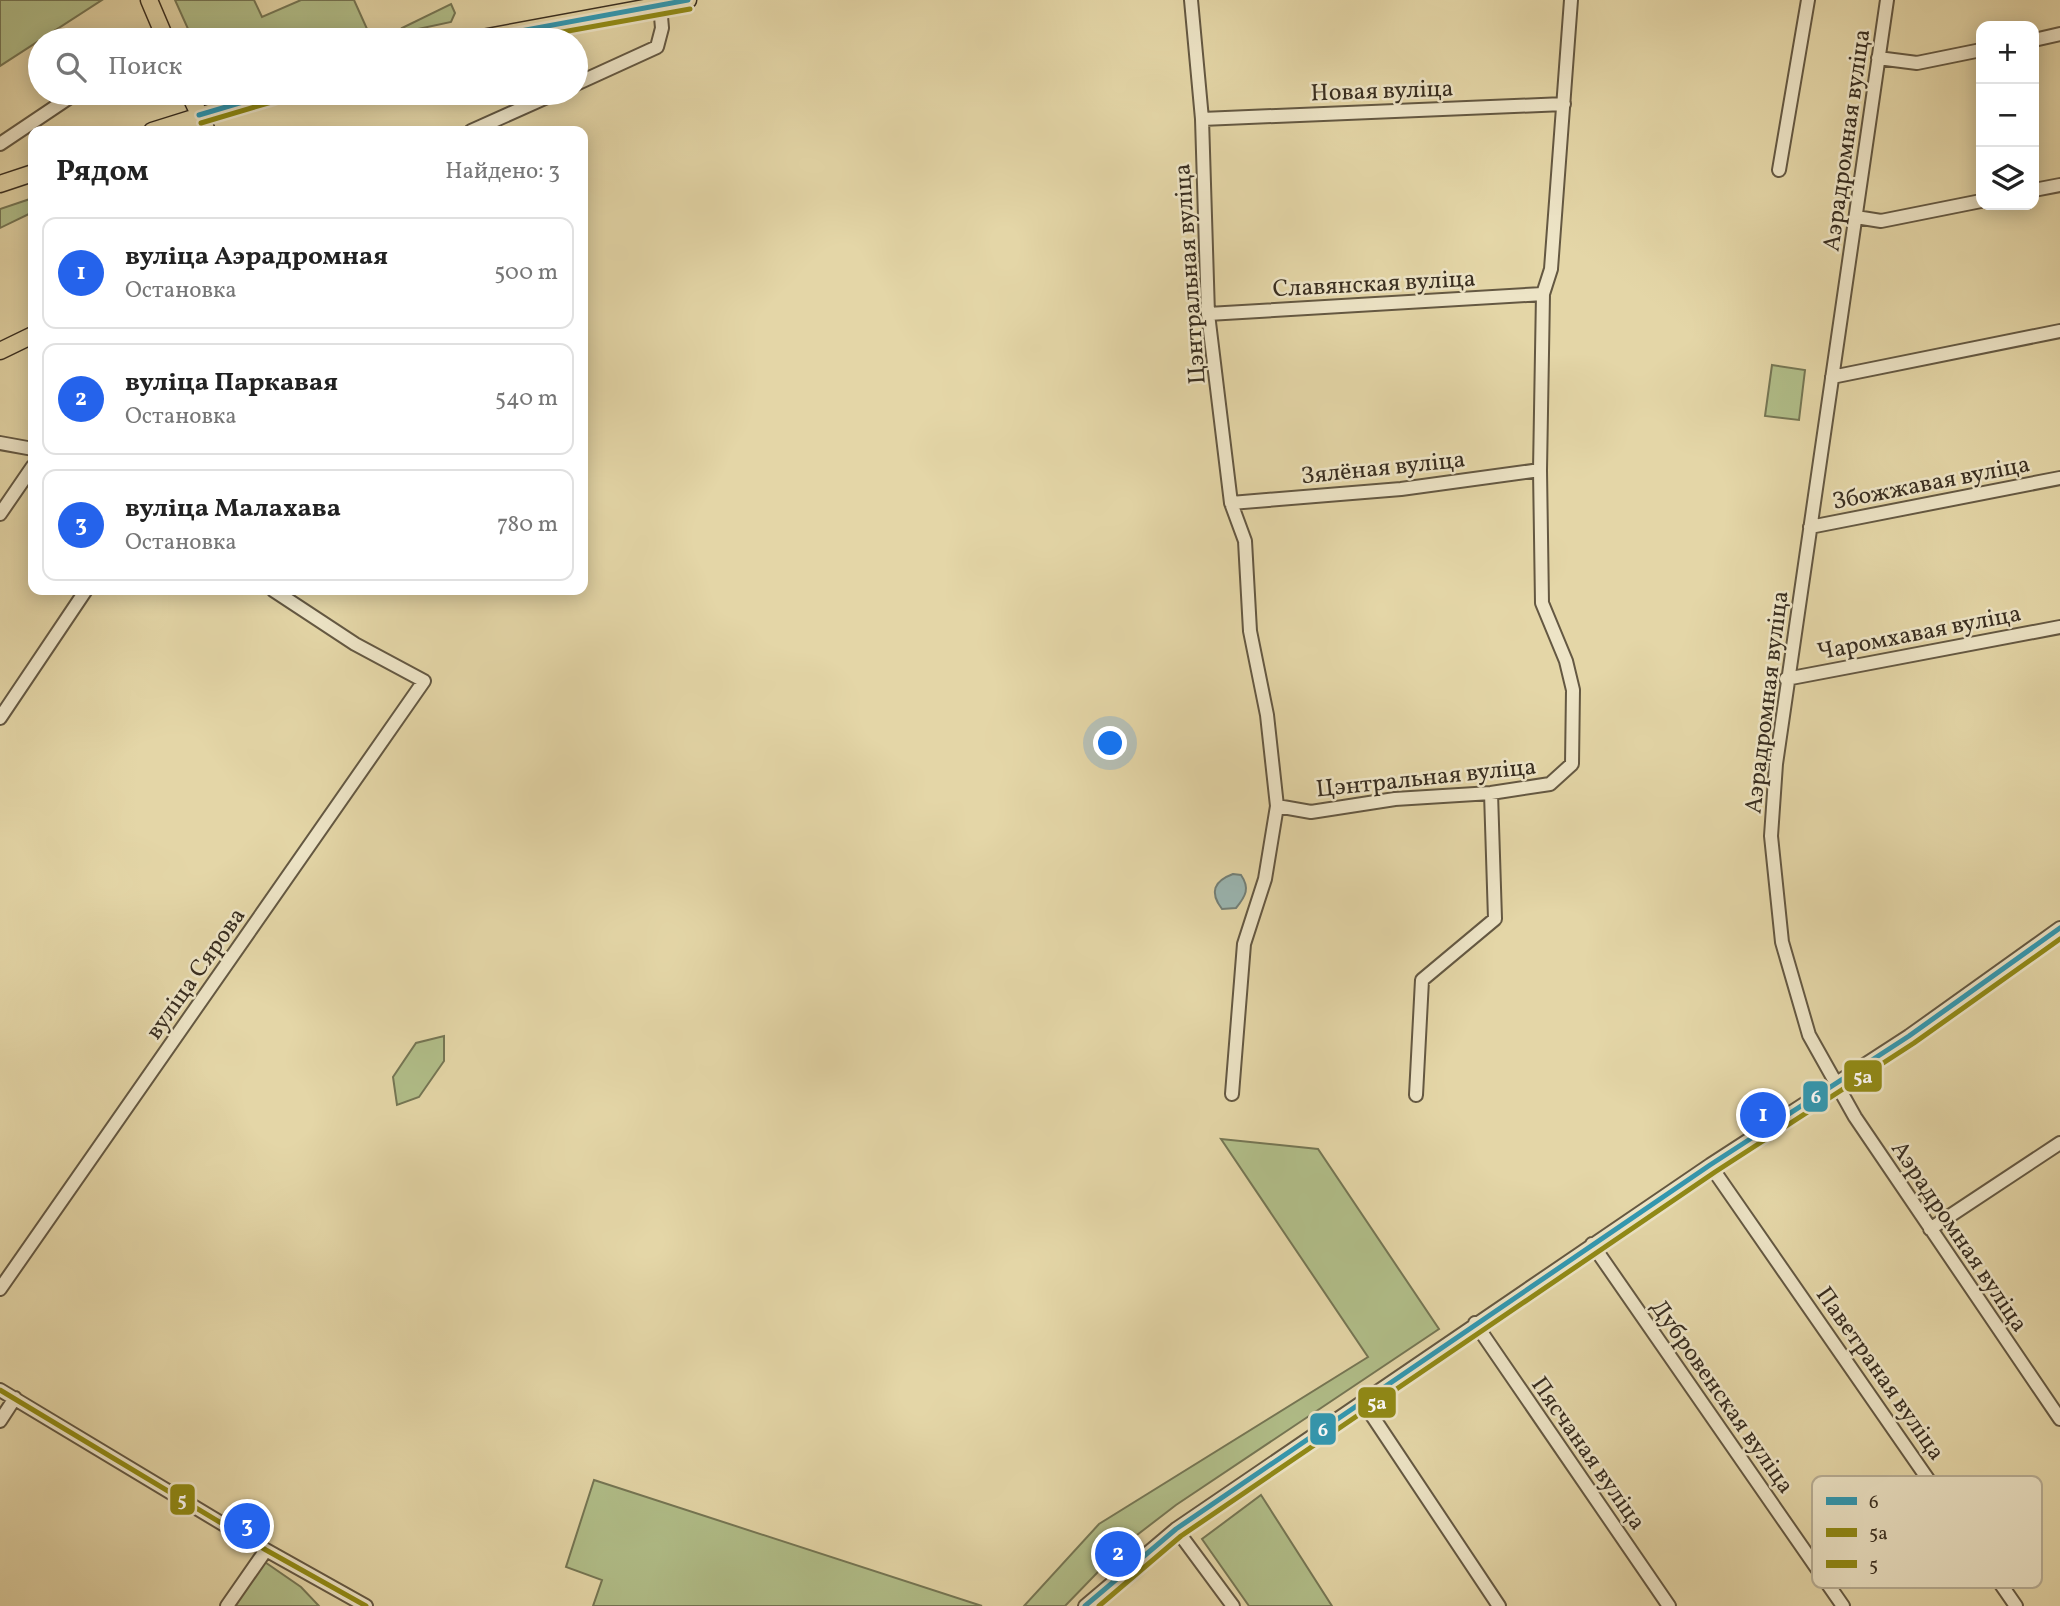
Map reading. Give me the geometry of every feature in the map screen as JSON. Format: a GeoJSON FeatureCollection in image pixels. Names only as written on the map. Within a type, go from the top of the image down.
{"type":"FeatureCollection","features":[{"type":"Feature","properties":{"kind":"main road"},"geometry":{"type":"LineString","coordinates":[[149,0],[158,28]]}},
{"type":"Feature","properties":{"kind":"main road"},"geometry":{"type":"LineString","coordinates":[[536,28],[688,0]]}},
{"type":"Feature","properties":{"kind":"main road"},"geometry":{"type":"LineString","coordinates":[[194,105],[204,126]]}},
{"type":"Feature","properties":{"kind":"main road"},"geometry":{"type":"LineString","coordinates":[[167,126],[233,105]]}},
{"type":"Feature","properties":{"kind":"main road"},"geometry":{"type":"LineString","coordinates":[[0,184],[28,175]]}},
{"type":"Feature","properties":{"kind":"main road"},"geometry":{"type":"LineString","coordinates":[[0,351],[28,337]]}},
{"type":"Feature","properties":{"kind":"street","name":"Цэнтральная вуліца"},"geometry":{"type":"LineString","coordinates":[[1191,0],[1202,119],[1208,314],[1231,503],[1245,541],[1251,631],[1267,715],[1277,806],[1311,812],[1395,799],[1491,793],[1550,784],[1572,764],[1573,690],[1566,661],[1542,603],[1540,470],[1543,294],[1552,269],[1571,0]]}},
{"type":"Feature","properties":{"kind":"street"},"geometry":{"type":"LineString","coordinates":[[1779,170],[1808,0]]}},
{"type":"Feature","properties":{"kind":"street","name":"Аэрадромная вуліца"},"geometry":{"type":"LineString","coordinates":[[1888,0],[1786,679],[1771,836],[1782,942],[1809,1035],[1836,1083],[1930,1229],[2060,1419]]}},
{"type":"Feature","properties":{"kind":"street"},"geometry":{"type":"LineString","coordinates":[[588,78],[656,47],[662,28],[660,5]]}},
{"type":"Feature","properties":{"kind":"street"},"geometry":{"type":"LineString","coordinates":[[2039,39],[2060,34]]}},
{"type":"Feature","properties":{"kind":"street"},"geometry":{"type":"LineString","coordinates":[[1878,58],[1917,63],[1976,51]]}},
{"type":"Feature","properties":{"kind":"street","name":"Новая вуліца"},"geometry":{"type":"LineString","coordinates":[[1202,119],[1564,104]]}},
{"type":"Feature","properties":{"kind":"street"},"geometry":{"type":"LineString","coordinates":[[0,144],[58,105]]}},
{"type":"Feature","properties":{"kind":"street"},"geometry":{"type":"LineString","coordinates":[[482,126],[529,105]]}},
{"type":"Feature","properties":{"kind":"street"},"geometry":{"type":"LineString","coordinates":[[2039,189],[2060,185]]}},
{"type":"Feature","properties":{"kind":"street"},"geometry":{"type":"LineString","coordinates":[[1856,217],[1881,221],[1976,202]]}},
{"type":"Feature","properties":{"kind":"street","name":"Славянская вуліца"},"geometry":{"type":"LineString","coordinates":[[1208,314],[1543,294]]}},
{"type":"Feature","properties":{"kind":"street"},"geometry":{"type":"LineString","coordinates":[[1832,377],[2060,331]]}},
{"type":"Feature","properties":{"kind":"street"},"geometry":{"type":"LineString","coordinates":[[0,443],[28,448]]}},
{"type":"Feature","properties":{"kind":"street","name":"Зялёная вуліца"},"geometry":{"type":"LineString","coordinates":[[1231,503],[1401,489],[1540,470]]}},
{"type":"Feature","properties":{"kind":"street"},"geometry":{"type":"LineString","coordinates":[[0,514],[28,473]]}},
{"type":"Feature","properties":{"kind":"street","name":"Збожжавая вуліца"},"geometry":{"type":"LineString","coordinates":[[1810,527],[2060,478]]}},
{"type":"Feature","properties":{"kind":"street"},"geometry":{"type":"LineString","coordinates":[[0,718],[83,595]]}},
{"type":"Feature","properties":{"kind":"street","name":"вуліца Сярова"},"geometry":{"type":"LineString","coordinates":[[0,1289],[424,681],[355,644],[281,595]]}},
{"type":"Feature","properties":{"kind":"street","name":"Чаромхавая вуліца"},"geometry":{"type":"LineString","coordinates":[[1786,679],[2060,627]]}},
{"type":"Feature","properties":{"kind":"street"},"geometry":{"type":"LineString","coordinates":[[1416,1095],[1422,979],[1495,919],[1491,793]]}},
{"type":"Feature","properties":{"kind":"street"},"geometry":{"type":"LineString","coordinates":[[1232,1094],[1244,944],[1265,879],[1277,806]]}},
{"type":"Feature","properties":{"kind":"street"},"geometry":{"type":"LineString","coordinates":[[1085,1606],[1176,1529],[1475,1323],[1836,1083],[2060,928]]}},
{"type":"Feature","properties":{"kind":"street"},"geometry":{"type":"LineString","coordinates":[[1930,1229],[2060,1143]]}},
{"type":"Feature","properties":{"kind":"street","name":"Паветраная вуліца"},"geometry":{"type":"LineString","coordinates":[[1710,1165],[1926,1476]]}},
{"type":"Feature","properties":{"kind":"street","name":"Дубровенская вуліца"},"geometry":{"type":"LineString","coordinates":[[1592,1244],[1812,1561]]}},
{"type":"Feature","properties":{"kind":"street","name":"Пясчаная вуліца"},"geometry":{"type":"LineString","coordinates":[[1475,1323],[1669,1606]]}},
{"type":"Feature","properties":{"kind":"street"},"geometry":{"type":"LineString","coordinates":[[0,1390],[266,1550],[366,1606]]}},
{"type":"Feature","properties":{"kind":"street"},"geometry":{"type":"LineString","coordinates":[[0,1421],[15,1398]]}},
{"type":"Feature","properties":{"kind":"street"},"geometry":{"type":"LineString","coordinates":[[1363,1402],[1499,1606]]}},
{"type":"Feature","properties":{"kind":"street"},"geometry":{"type":"LineString","coordinates":[[1176,1529],[1233,1606]]}},
{"type":"Feature","properties":{"kind":"street"},"geometry":{"type":"LineString","coordinates":[[228,1606],[266,1550]]}},
{"type":"Feature","properties":{"kind":"street","name":"Дубровенская вуліца"},"geometry":{"type":"LineString","coordinates":[[1831,1588],[1843,1606]]}},
{"type":"Feature","properties":{"kind":"street","name":"Паветраная вуліца"},"geometry":{"type":"LineString","coordinates":[[2004,1588],[2016,1606]]}},
{"type":"Feature","properties":{"kind":"green space"},"geometry":{"type":"Polygon","coordinates":[[[0,0],[102,0],[59,28],[28,28],[28,48],[0,66],[0,0]]]}},
{"type":"Feature","properties":{"kind":"green space"},"geometry":{"type":"Polygon","coordinates":[[[175,0],[254,0],[262,17],[301,0],[354,0],[367,28],[188,28],[175,0]]]}},
{"type":"Feature","properties":{"kind":"green space"},"geometry":{"type":"Polygon","coordinates":[[[451,4],[455,13],[451,22],[423,28],[402,28],[451,4]]]}},
{"type":"Feature","properties":{"kind":"green space"},"geometry":{"type":"Polygon","coordinates":[[[28,200],[28,214],[0,228],[0,209],[28,200]]]}},
{"type":"Feature","properties":{"kind":"green space"},"geometry":{"type":"Polygon","coordinates":[[[1772,365],[1805,370],[1799,420],[1765,416],[1772,365]]]}},
{"type":"Feature","properties":{"kind":"green space"},"geometry":{"type":"Polygon","coordinates":[[[444,1036],[444,1061],[419,1097],[397,1105],[393,1077],[416,1043],[444,1036]]]}},
{"type":"Feature","properties":{"kind":"green space"},"geometry":{"type":"Polygon","coordinates":[[[1221,1139],[1318,1149],[1439,1329],[1176,1505],[1124,1545],[1065,1606],[1024,1606],[1099,1524],[1368,1357],[1221,1139]]]}},
{"type":"Feature","properties":{"kind":"green space"},"geometry":{"type":"Polygon","coordinates":[[[594,1480],[982,1606],[593,1606],[602,1580],[566,1567],[594,1480]]]}},
{"type":"Feature","properties":{"kind":"green space"},"geometry":{"type":"Polygon","coordinates":[[[1261,1495],[1332,1606],[1249,1606],[1202,1539],[1261,1495]]]}},
{"type":"Feature","properties":{"kind":"green space"},"geometry":{"type":"Polygon","coordinates":[[[259,1558],[301,1587],[319,1606],[228,1606],[259,1558]]]}},
{"type":"Feature","properties":{"kind":"water"},"geometry":{"type":"Polygon","coordinates":[[[1233,874],[1241,875],[1246,892],[1236,908],[1222,909],[1216,897],[1216,888],[1221,880],[1233,874]]]}},
{"type":"Feature","properties":{"kind":"transit line","name":"6"},"geometry":{"type":"LineString","coordinates":[[536,28],[688,0]]}},
{"type":"Feature","properties":{"kind":"transit line","name":"5а"},"geometry":{"type":"LineString","coordinates":[[585,28],[690,9]]}},
{"type":"Feature","properties":{"kind":"transit line","name":"6"},"geometry":{"type":"LineString","coordinates":[[199,115],[233,105]]}},
{"type":"Feature","properties":{"kind":"transit line","name":"5а"},"geometry":{"type":"LineString","coordinates":[[201,123],[262,105]]}},
{"type":"Feature","properties":{"kind":"transit line","name":"6"},"geometry":{"type":"LineString","coordinates":[[1085,1606],[1176,1529],[1710,1165],[1909,1036],[2060,928]]}},
{"type":"Feature","properties":{"kind":"transit line","name":"5а"},"geometry":{"type":"LineString","coordinates":[[1099,1606],[1181,1536],[1715,1172],[1914,1043],[2060,939]]}},
{"type":"Feature","properties":{"kind":"transit line","name":"5"},"geometry":{"type":"LineString","coordinates":[[0,1390],[266,1550],[366,1606]]}},
{"type":"Feature","properties":{"kind":"place","name":"вуліца Аэрадромная"},"geometry":{"type":"Point","coordinates":[1763,1115]}},
{"type":"Feature","properties":{"kind":"place","name":"вуліца Малахава"},"geometry":{"type":"Point","coordinates":[247,1526]}},
{"type":"Feature","properties":{"kind":"place","name":"вуліца Паркавая"},"geometry":{"type":"Point","coordinates":[1118,1554]}}]}
